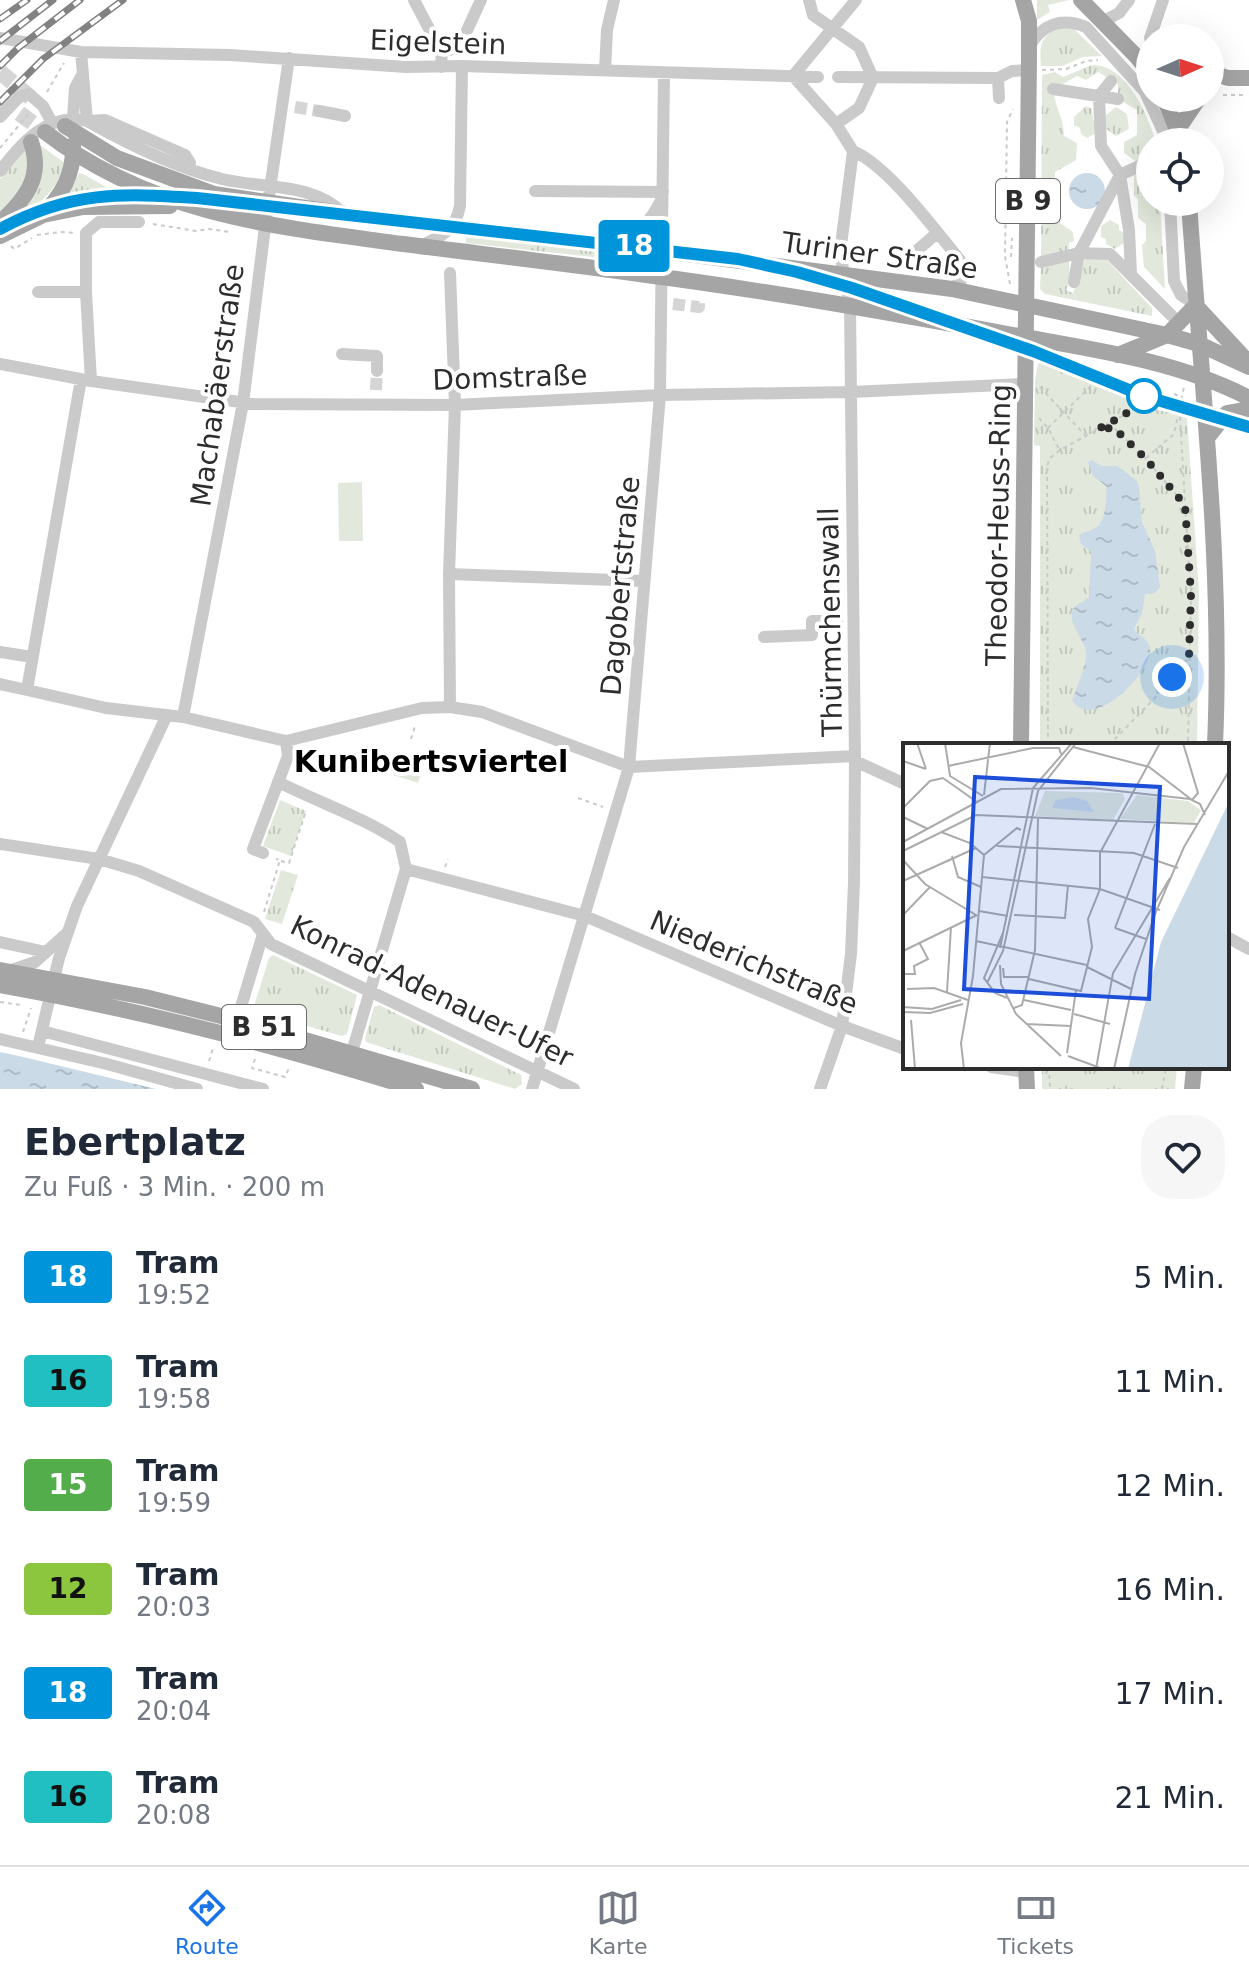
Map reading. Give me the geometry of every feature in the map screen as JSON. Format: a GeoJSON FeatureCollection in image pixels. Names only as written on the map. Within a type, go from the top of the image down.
{"type":"FeatureCollection","features":[{"type":"Feature","properties":{"kind":"main road"},"geometry":{"type":"LineString","coordinates":[[1081,0],[1136,51]]}},
{"type":"Feature","properties":{"kind":"main road","name":"B 9"},"geometry":{"type":"LineString","coordinates":[[1019,303],[1029,70],[1025,2]]}},
{"type":"Feature","properties":{"kind":"main road"},"geometry":{"type":"LineString","coordinates":[[1224,77],[1249,78]]}},
{"type":"Feature","properties":{"kind":"main road"},"geometry":{"type":"LineString","coordinates":[[1224,83],[1228,78]]}},
{"type":"Feature","properties":{"kind":"main road"},"geometry":{"type":"LineString","coordinates":[[0,223],[20,204],[32,185],[36,167],[56,128],[73,154],[65,186],[43,215]]}},
{"type":"Feature","properties":{"kind":"main road","name":"Turiner Straße"},"geometry":{"type":"LineString","coordinates":[[56,128],[73,154],[132,186],[188,206],[265,222],[419,246],[660,276],[699,290],[850,305],[1117,355],[1184,373],[1249,398]]}},
{"type":"Feature","properties":{"kind":"main road","name":"Turiner Straße"},"geometry":{"type":"LineString","coordinates":[[56,128],[117,158],[214,194],[269,194],[344,214],[661,250],[952,289],[1167,335],[1199,344],[1249,365]]}},
{"type":"Feature","properties":{"kind":"main road"},"geometry":{"type":"LineString","coordinates":[[0,236],[43,215],[93,206],[188,206]]}},
{"type":"Feature","properties":{"kind":"main road"},"geometry":{"type":"LineString","coordinates":[[1190,216],[1216,593],[1215,743]]}},
{"type":"Feature","properties":{"kind":"main road","name":"Theodor-Heuss-Ring"},"geometry":{"type":"LineString","coordinates":[[1019,303],[1032,382],[1025,406],[1021,743]]}},
{"type":"Feature","properties":{"kind":"main road"},"geometry":{"type":"LineString","coordinates":[[1117,355],[1167,335],[1196,305]]}},
{"type":"Feature","properties":{"kind":"main road"},"geometry":{"type":"LineString","coordinates":[[1196,305],[1249,365]]}},
{"type":"Feature","properties":{"kind":"main road"},"geometry":{"type":"LineString","coordinates":[[1207,438],[1227,413],[1249,409]]}},
{"type":"Feature","properties":{"kind":"main road","name":"B 51"},"geometry":{"type":"LineString","coordinates":[[3,975],[229,1034],[416,1089]]}},
{"type":"Feature","properties":{"kind":"main road","name":"B 51"},"geometry":{"type":"LineString","coordinates":[[47,988],[145,997],[352,1052],[472,1089]]}},
{"type":"Feature","properties":{"kind":"main road"},"geometry":{"type":"LineString","coordinates":[[1192,1089],[1194,1069]]}},
{"type":"Feature","properties":{"kind":"street"},"geometry":{"type":"LineString","coordinates":[[414,0],[437,44],[442,49],[450,50],[463,39],[481,0]]}},
{"type":"Feature","properties":{"kind":"street"},"geometry":{"type":"LineString","coordinates":[[605,70],[607,30],[614,0]]}},
{"type":"Feature","properties":{"kind":"street"},"geometry":{"type":"LineString","coordinates":[[809,0],[813,15],[859,47],[873,78],[859,108],[836,124]]}},
{"type":"Feature","properties":{"kind":"street"},"geometry":{"type":"LineString","coordinates":[[856,0],[793,76],[836,124],[853,151],[882,171],[964,265],[962,281],[952,289]]}},
{"type":"Feature","properties":{"kind":"street"},"geometry":{"type":"LineString","coordinates":[[1102,22],[1119,13],[1129,0]]}},
{"type":"Feature","properties":{"kind":"street"},"geometry":{"type":"LineString","coordinates":[[1155,24],[1163,0]]}},
{"type":"Feature","properties":{"kind":"street"},"geometry":{"type":"LineString","coordinates":[[1029,47],[1044,28],[1058,22],[1073,22],[1086,27],[1145,92],[1168,128]]}},
{"type":"Feature","properties":{"kind":"street","name":"Eigelstein"},"geometry":{"type":"LineString","coordinates":[[0,38],[75,52],[289,58],[406,67],[818,77]]}},
{"type":"Feature","properties":{"kind":"street"},"geometry":{"type":"LineString","coordinates":[[441,67],[442,49]]}},
{"type":"Feature","properties":{"kind":"street"},"geometry":{"type":"LineString","coordinates":[[75,52],[86,88],[87,121]]}},
{"type":"Feature","properties":{"kind":"street","name":"Machabäerstraße"},"geometry":{"type":"LineString","coordinates":[[183,717],[243,403],[269,194],[289,106],[289,58]]}},
{"type":"Feature","properties":{"kind":"street"},"geometry":{"type":"LineString","coordinates":[[419,246],[444,236],[453,226],[460,206],[462,66]]}},
{"type":"Feature","properties":{"kind":"street"},"geometry":{"type":"LineString","coordinates":[[838,77],[1000,86],[1012,71],[1029,70]]}},
{"type":"Feature","properties":{"kind":"street","name":"Dagobertstraße"},"geometry":{"type":"LineString","coordinates":[[532,1089],[629,767],[666,332],[666,303],[660,276],[664,73]]}},
{"type":"Feature","properties":{"kind":"street"},"geometry":{"type":"LineString","coordinates":[[0,171],[32,135],[56,128],[82,75]]}},
{"type":"Feature","properties":{"kind":"street"},"geometry":{"type":"LineString","coordinates":[[1099,96],[1115,83]]}},
{"type":"Feature","properties":{"kind":"street"},"geometry":{"type":"LineString","coordinates":[[1053,89],[1118,99]]}},
{"type":"Feature","properties":{"kind":"street"},"geometry":{"type":"LineString","coordinates":[[0,117],[19,97],[29,94],[49,114],[56,128]]}},
{"type":"Feature","properties":{"kind":"street"},"geometry":{"type":"LineString","coordinates":[[1099,96],[1101,146],[1120,175],[1129,230],[1131,274]]}},
{"type":"Feature","properties":{"kind":"street"},"geometry":{"type":"LineString","coordinates":[[319,111],[345,116]]}},
{"type":"Feature","properties":{"kind":"street","name":"Turiner Straße"},"geometry":{"type":"LineString","coordinates":[[56,128],[87,121],[174,156],[188,167],[269,194]]}},
{"type":"Feature","properties":{"kind":"street","name":"Thürmchenswall"},"geometry":{"type":"LineString","coordinates":[[820,1089],[842,1026],[851,954],[855,759],[848,620],[850,305],[840,253],[853,151]]}},
{"type":"Feature","properties":{"kind":"street"},"geometry":{"type":"LineString","coordinates":[[1074,282],[1079,253],[1120,175],[1136,168]]}},
{"type":"Feature","properties":{"kind":"street"},"geometry":{"type":"LineString","coordinates":[[535,191],[663,194],[654,214],[643,227],[618,245]]}},
{"type":"Feature","properties":{"kind":"street"},"geometry":{"type":"LineString","coordinates":[[1171,216],[1174,281],[1181,295],[1196,305]]}},
{"type":"Feature","properties":{"kind":"street"},"geometry":{"type":"LineString","coordinates":[[27,690],[86,380],[86,233],[99,222],[139,222]]}},
{"type":"Feature","properties":{"kind":"street"},"geometry":{"type":"LineString","coordinates":[[913,254],[937,233]]}},
{"type":"Feature","properties":{"kind":"street"},"geometry":{"type":"LineString","coordinates":[[1041,262],[1079,253],[1110,254],[1172,316]]}},
{"type":"Feature","properties":{"kind":"street"},"geometry":{"type":"LineString","coordinates":[[450,273],[455,405],[449,574],[450,707]]}},
{"type":"Feature","properties":{"kind":"street"},"geometry":{"type":"LineString","coordinates":[[38,292],[86,292]]}},
{"type":"Feature","properties":{"kind":"street"},"geometry":{"type":"LineString","coordinates":[[342,354],[377,356],[377,371]]}},
{"type":"Feature","properties":{"kind":"street","name":"Domstraße"},"geometry":{"type":"LineString","coordinates":[[0,364],[243,403],[455,405],[660,395],[851,392],[1032,382]]}},
{"type":"Feature","properties":{"kind":"street"},"geometry":{"type":"LineString","coordinates":[[376,390],[376,404]]}},
{"type":"Feature","properties":{"kind":"street"},"geometry":{"type":"LineString","coordinates":[[449,574],[545,581],[643,581]]}},
{"type":"Feature","properties":{"kind":"street"},"geometry":{"type":"LineString","coordinates":[[764,637],[812,635],[812,621],[822,621]]}},
{"type":"Feature","properties":{"kind":"street"},"geometry":{"type":"LineString","coordinates":[[0,652],[32,657]]}},
{"type":"Feature","properties":{"kind":"street"},"geometry":{"type":"LineString","coordinates":[[0,684],[106,708],[183,717],[286,741],[422,708],[450,707],[482,712],[629,767],[855,759],[903,783]]}},
{"type":"Feature","properties":{"kind":"street"},"geometry":{"type":"LineString","coordinates":[[38,1047],[47,988],[68,931],[167,715]]}},
{"type":"Feature","properties":{"kind":"street"},"geometry":{"type":"LineString","coordinates":[[263,853],[253,849],[288,756],[286,741]]}},
{"type":"Feature","properties":{"kind":"street"},"geometry":{"type":"LineString","coordinates":[[278,782],[378,828],[400,842],[406,869],[352,1052]]}},
{"type":"Feature","properties":{"kind":"street"},"geometry":{"type":"LineString","coordinates":[[0,844],[99,859],[139,871],[254,922],[260,931]]}},
{"type":"Feature","properties":{"kind":"street","name":"Niederichstraße"},"geometry":{"type":"LineString","coordinates":[[406,869],[585,916],[842,1026],[903,1048]]}},
{"type":"Feature","properties":{"kind":"street"},"geometry":{"type":"LineString","coordinates":[[3,975],[35,962],[68,931]]}},
{"type":"Feature","properties":{"kind":"street","name":"Konrad-Adenauer-Ufer"},"geometry":{"type":"LineString","coordinates":[[260,931],[271,944],[574,1089]]}},
{"type":"Feature","properties":{"kind":"street","name":"Konrad-Adenauer-Ufer"},"geometry":{"type":"LineString","coordinates":[[237,1020],[260,931]]}},
{"type":"Feature","properties":{"kind":"street"},"geometry":{"type":"LineString","coordinates":[[1229,938],[1249,949]]}},
{"type":"Feature","properties":{"kind":"street"},"geometry":{"type":"LineString","coordinates":[[0,942],[46,952]]}},
{"type":"Feature","properties":{"kind":"street"},"geometry":{"type":"LineString","coordinates":[[42,1031],[263,1089]]}},
{"type":"Feature","properties":{"kind":"street"},"geometry":{"type":"LineString","coordinates":[[0,1039],[197,1089]]}},
{"type":"Feature","properties":{"kind":"street"},"geometry":{"type":"LineString","coordinates":[[999,1069],[1027,1076]]}},
{"type":"Feature","properties":{"kind":"path"},"geometry":{"type":"LineString","coordinates":[[0,148],[39,102],[75,52]]}},
{"type":"Feature","properties":{"kind":"path"},"geometry":{"type":"LineString","coordinates":[[1029,70],[1066,69],[1096,60],[1119,63]]}},
{"type":"Feature","properties":{"kind":"path"},"geometry":{"type":"LineString","coordinates":[[1224,93],[1241,95]]}},
{"type":"Feature","properties":{"kind":"path"},"geometry":{"type":"LineString","coordinates":[[1015,107],[1009,113],[1007,122],[1005,256],[1019,303]]}},
{"type":"Feature","properties":{"kind":"path"},"geometry":{"type":"LineString","coordinates":[[139,222],[196,231],[234,232]]}},
{"type":"Feature","properties":{"kind":"path"},"geometry":{"type":"LineString","coordinates":[[36,235],[86,233]]}},
{"type":"Feature","properties":{"kind":"path"},"geometry":{"type":"LineString","coordinates":[[1011,241],[1011,257]]}},
{"type":"Feature","properties":{"kind":"path"},"geometry":{"type":"LineString","coordinates":[[1145,458],[1174,434],[1184,373]]}},
{"type":"Feature","properties":{"kind":"path"},"geometry":{"type":"LineString","coordinates":[[1048,428],[1100,377]]}},
{"type":"Feature","properties":{"kind":"path"},"geometry":{"type":"LineString","coordinates":[[1032,382],[1039,385],[1086,436]]}},
{"type":"Feature","properties":{"kind":"path"},"geometry":{"type":"LineString","coordinates":[[1048,743],[1047,466],[1050,458],[1060,450],[1126,414],[1137,385]]}},
{"type":"Feature","properties":{"kind":"path"},"geometry":{"type":"LineString","coordinates":[[1174,394],[1182,397]]}},
{"type":"Feature","properties":{"kind":"path"},"geometry":{"type":"LineString","coordinates":[[1025,406],[1031,408],[1048,428],[1060,450]]}},
{"type":"Feature","properties":{"kind":"path"},"geometry":{"type":"LineString","coordinates":[[1179,412],[1191,594],[1188,743]]}},
{"type":"Feature","properties":{"kind":"path"},"geometry":{"type":"LineString","coordinates":[[1098,429],[1114,428],[1145,458],[1185,505]]}},
{"type":"Feature","properties":{"kind":"path"},"geometry":{"type":"LineString","coordinates":[[1235,429],[1249,434]]}},
{"type":"Feature","properties":{"kind":"path"},"geometry":{"type":"LineString","coordinates":[[1111,743],[1154,699],[1189,656]]}},
{"type":"Feature","properties":{"kind":"path"},"geometry":{"type":"LineString","coordinates":[[411,739],[415,726]]}},
{"type":"Feature","properties":{"kind":"path"},"geometry":{"type":"LineString","coordinates":[[578,798],[615,812]]}},
{"type":"Feature","properties":{"kind":"path"},"geometry":{"type":"LineString","coordinates":[[263,853],[289,863],[306,811]]}},
{"type":"Feature","properties":{"kind":"path"},"geometry":{"type":"LineString","coordinates":[[445,866],[448,859]]}},
{"type":"Feature","properties":{"kind":"path"},"geometry":{"type":"LineString","coordinates":[[260,931],[280,860]]}},
{"type":"Feature","properties":{"kind":"path"},"geometry":{"type":"LineString","coordinates":[[20,1043],[47,988]]}},
{"type":"Feature","properties":{"kind":"path"},"geometry":{"type":"LineString","coordinates":[[204,1044],[213,1047],[208,1066]]}},
{"type":"Feature","properties":{"kind":"path"},"geometry":{"type":"LineString","coordinates":[[251,1057],[255,1058],[252,1068],[285,1077],[289,1067]]}},
{"type":"Feature","properties":{"kind":"path"},"geometry":{"type":"LineString","coordinates":[[1049,1069],[1050,1089]]}},
{"type":"Feature","properties":{"kind":"path"},"geometry":{"type":"LineString","coordinates":[[1162,1089],[1166,1069]]}},
{"type":"Feature","properties":{"kind":"green space"},"geometry":{"type":"Polygon","coordinates":[[[1037,0],[1069,0],[1048,5],[1050,12],[1037,20],[1037,0]]]}},
{"type":"Feature","properties":{"kind":"green space"},"geometry":{"type":"Polygon","coordinates":[[[1061,26],[1074,29],[1102,56],[1083,57],[1062,66],[1041,66],[1043,42],[1049,33],[1061,26]]]}},
{"type":"Feature","properties":{"kind":"green space"},"geometry":{"type":"Polygon","coordinates":[[[1092,65],[1104,67],[1116,73],[1134,93],[1136,109],[1118,99],[1118,84],[1098,72],[1086,80],[1077,76],[1054,89],[1064,136],[1077,143],[1076,160],[1055,172],[1060,223],[1073,232],[1074,241],[1069,243],[1069,249],[1041,258],[1042,75],[1055,72],[1063,77],[1092,65]]]}},
{"type":"Feature","properties":{"kind":"green space"},"geometry":{"type":"Polygon","coordinates":[[[1086,106],[1092,109],[1096,123],[1096,133],[1087,138],[1074,125],[1074,117],[1086,106]]]}},
{"type":"Feature","properties":{"kind":"green space"},"geometry":{"type":"Polygon","coordinates":[[[1116,107],[1127,114],[1129,129],[1116,136],[1106,129],[1105,116],[1116,107]]]}},
{"type":"Feature","properties":{"kind":"green space"},"geometry":{"type":"Polygon","coordinates":[[[1137,112],[1144,112],[1151,128],[1137,128],[1137,112]]]}},
{"type":"Feature","properties":{"kind":"green space"},"geometry":{"type":"Polygon","coordinates":[[[1136,136],[1136,161],[1124,153],[1124,142],[1136,136]]]}},
{"type":"Feature","properties":{"kind":"green space"},"geometry":{"type":"Polygon","coordinates":[[[28,145],[30,177],[0,213],[0,179],[28,145]]]}},
{"type":"Feature","properties":{"kind":"green space"},"geometry":{"type":"Polygon","coordinates":[[[41,146],[65,163],[60,175],[49,194],[5,227],[41,146]]]}},
{"type":"Feature","properties":{"kind":"green space"},"geometry":{"type":"Polygon","coordinates":[[[79,173],[83,174],[128,199],[64,205],[79,173]]]}},
{"type":"Feature","properties":{"kind":"green space"},"geometry":{"type":"Polygon","coordinates":[[[1136,174],[1136,198],[1134,196],[1136,174]]]}},
{"type":"Feature","properties":{"kind":"green space"},"geometry":{"type":"Polygon","coordinates":[[[1161,216],[1165,289],[1144,267],[1142,245],[1146,241],[1146,224],[1138,218],[1161,216]]]}},
{"type":"Feature","properties":{"kind":"green space"},"geometry":{"type":"Polygon","coordinates":[[[1110,220],[1119,225],[1119,230],[1124,233],[1124,243],[1115,249],[1101,237],[1101,226],[1110,220]]]}},
{"type":"Feature","properties":{"kind":"green space"},"geometry":{"type":"Polygon","coordinates":[[[466,234],[646,254],[647,263],[466,243],[466,234]]]}},
{"type":"Feature","properties":{"kind":"green space"},"geometry":{"type":"Polygon","coordinates":[[[1069,259],[1070,281],[1066,290],[1073,293],[1085,259],[1106,259],[1152,308],[1152,316],[1045,294],[1040,289],[1041,266],[1069,259]]]}},
{"type":"Feature","properties":{"kind":"green space"},"geometry":{"type":"Polygon","coordinates":[[[1038,363],[1145,385],[1187,418],[1199,592],[1197,743],[1040,743],[1040,446],[1034,445],[1038,363]]]}},
{"type":"Feature","properties":{"kind":"green space"},"geometry":{"type":"Polygon","coordinates":[[[362,482],[363,541],[339,541],[338,483],[362,482]]]}},
{"type":"Feature","properties":{"kind":"green space"},"geometry":{"type":"Polygon","coordinates":[[[398,751],[424,764],[418,783],[393,775],[398,751]]]}},
{"type":"Feature","properties":{"kind":"green space"},"geometry":{"type":"Polygon","coordinates":[[[280,800],[306,811],[291,856],[263,846],[280,800]]]}},
{"type":"Feature","properties":{"kind":"green space"},"geometry":{"type":"Polygon","coordinates":[[[281,870],[298,875],[282,924],[265,919],[281,870]]]}},
{"type":"Feature","properties":{"kind":"green space"},"geometry":{"type":"Polygon","coordinates":[[[273,955],[357,995],[347,1034],[342,1036],[255,1011],[269,958],[273,955]]]}},
{"type":"Feature","properties":{"kind":"green space"},"geometry":{"type":"Polygon","coordinates":[[[379,1005],[521,1075],[522,1084],[515,1089],[366,1042],[374,1007],[379,1005]]]}},
{"type":"Feature","properties":{"kind":"green space"},"geometry":{"type":"Polygon","coordinates":[[[1042,1069],[1177,1069],[1175,1089],[1042,1089],[1042,1069]]]}},
{"type":"Feature","properties":{"kind":"water"},"geometry":{"type":"Polygon","coordinates":[[[1087,173],[1099,179],[1105,191],[1099,203],[1087,209],[1075,203],[1069,191],[1075,179],[1087,173]]]}},
{"type":"Feature","properties":{"kind":"water"},"geometry":{"type":"Polygon","coordinates":[[[1092,460],[1101,466],[1117,466],[1136,480],[1142,522],[1155,551],[1160,587],[1155,593],[1145,594],[1142,613],[1134,629],[1150,647],[1143,669],[1121,694],[1107,704],[1082,709],[1072,700],[1086,651],[1073,624],[1072,613],[1089,597],[1091,552],[1081,544],[1079,535],[1098,526],[1106,501],[1106,486],[1093,476],[1088,462],[1092,460]]]}},
{"type":"Feature","properties":{"kind":"water"},"geometry":{"type":"Polygon","coordinates":[[[0,1052],[19,1056],[156,1089],[0,1089],[0,1052]]]}},
{"type":"Feature","properties":{"kind":"tunnel"},"geometry":{"type":"LineString","coordinates":[[0,72],[36,102]]}},
{"type":"Feature","properties":{"kind":"tunnel"},"geometry":{"type":"LineString","coordinates":[[0,99],[45,132]]}},
{"type":"Feature","properties":{"kind":"tunnel"},"geometry":{"type":"LineString","coordinates":[[295,107],[319,111]]}},
{"type":"Feature","properties":{"kind":"tunnel"},"geometry":{"type":"LineString","coordinates":[[673,304],[699,307],[699,298]]}},
{"type":"Feature","properties":{"kind":"tunnel"},"geometry":{"type":"LineString","coordinates":[[376,390],[377,371]]}},
{"type":"Feature","properties":{"kind":"tunnel"},"geometry":{"type":"LineString","coordinates":[[822,621],[843,620]]}},
{"type":"Feature","properties":{"kind":"railway"},"geometry":{"type":"LineString","coordinates":[[0,19],[27,0]]}},
{"type":"Feature","properties":{"kind":"railway"},"geometry":{"type":"LineString","coordinates":[[0,41],[53,0]]}},
{"type":"Feature","properties":{"kind":"railway"},"geometry":{"type":"LineString","coordinates":[[0,66],[18,48],[80,0]]}},
{"type":"Feature","properties":{"kind":"railway"},"geometry":{"type":"LineString","coordinates":[[0,102],[43,59],[123,0]]}},
{"type":"Feature","properties":{"kind":"tram line","name":"18"},"geometry":{"type":"LineString","coordinates":[[0,229],[56,205],[97,196],[133,193],[738,259],[852,288],[1033,351],[1144,396],[1249,427]]}},
{"type":"Feature","properties":{"kind":"district","name":"Kunibertsviertel"},"geometry":{"type":"Point","coordinates":[431,762]}},
{"type":"Feature","properties":{"kind":"route"},"geometry":{"type":"LineString","coordinates":[[1144,396],[1137,385],[1126,414],[1098,429],[1107,426],[1114,428],[1145,458],[1185,505],[1191,633],[1189,656],[1172,677]]}}]}
